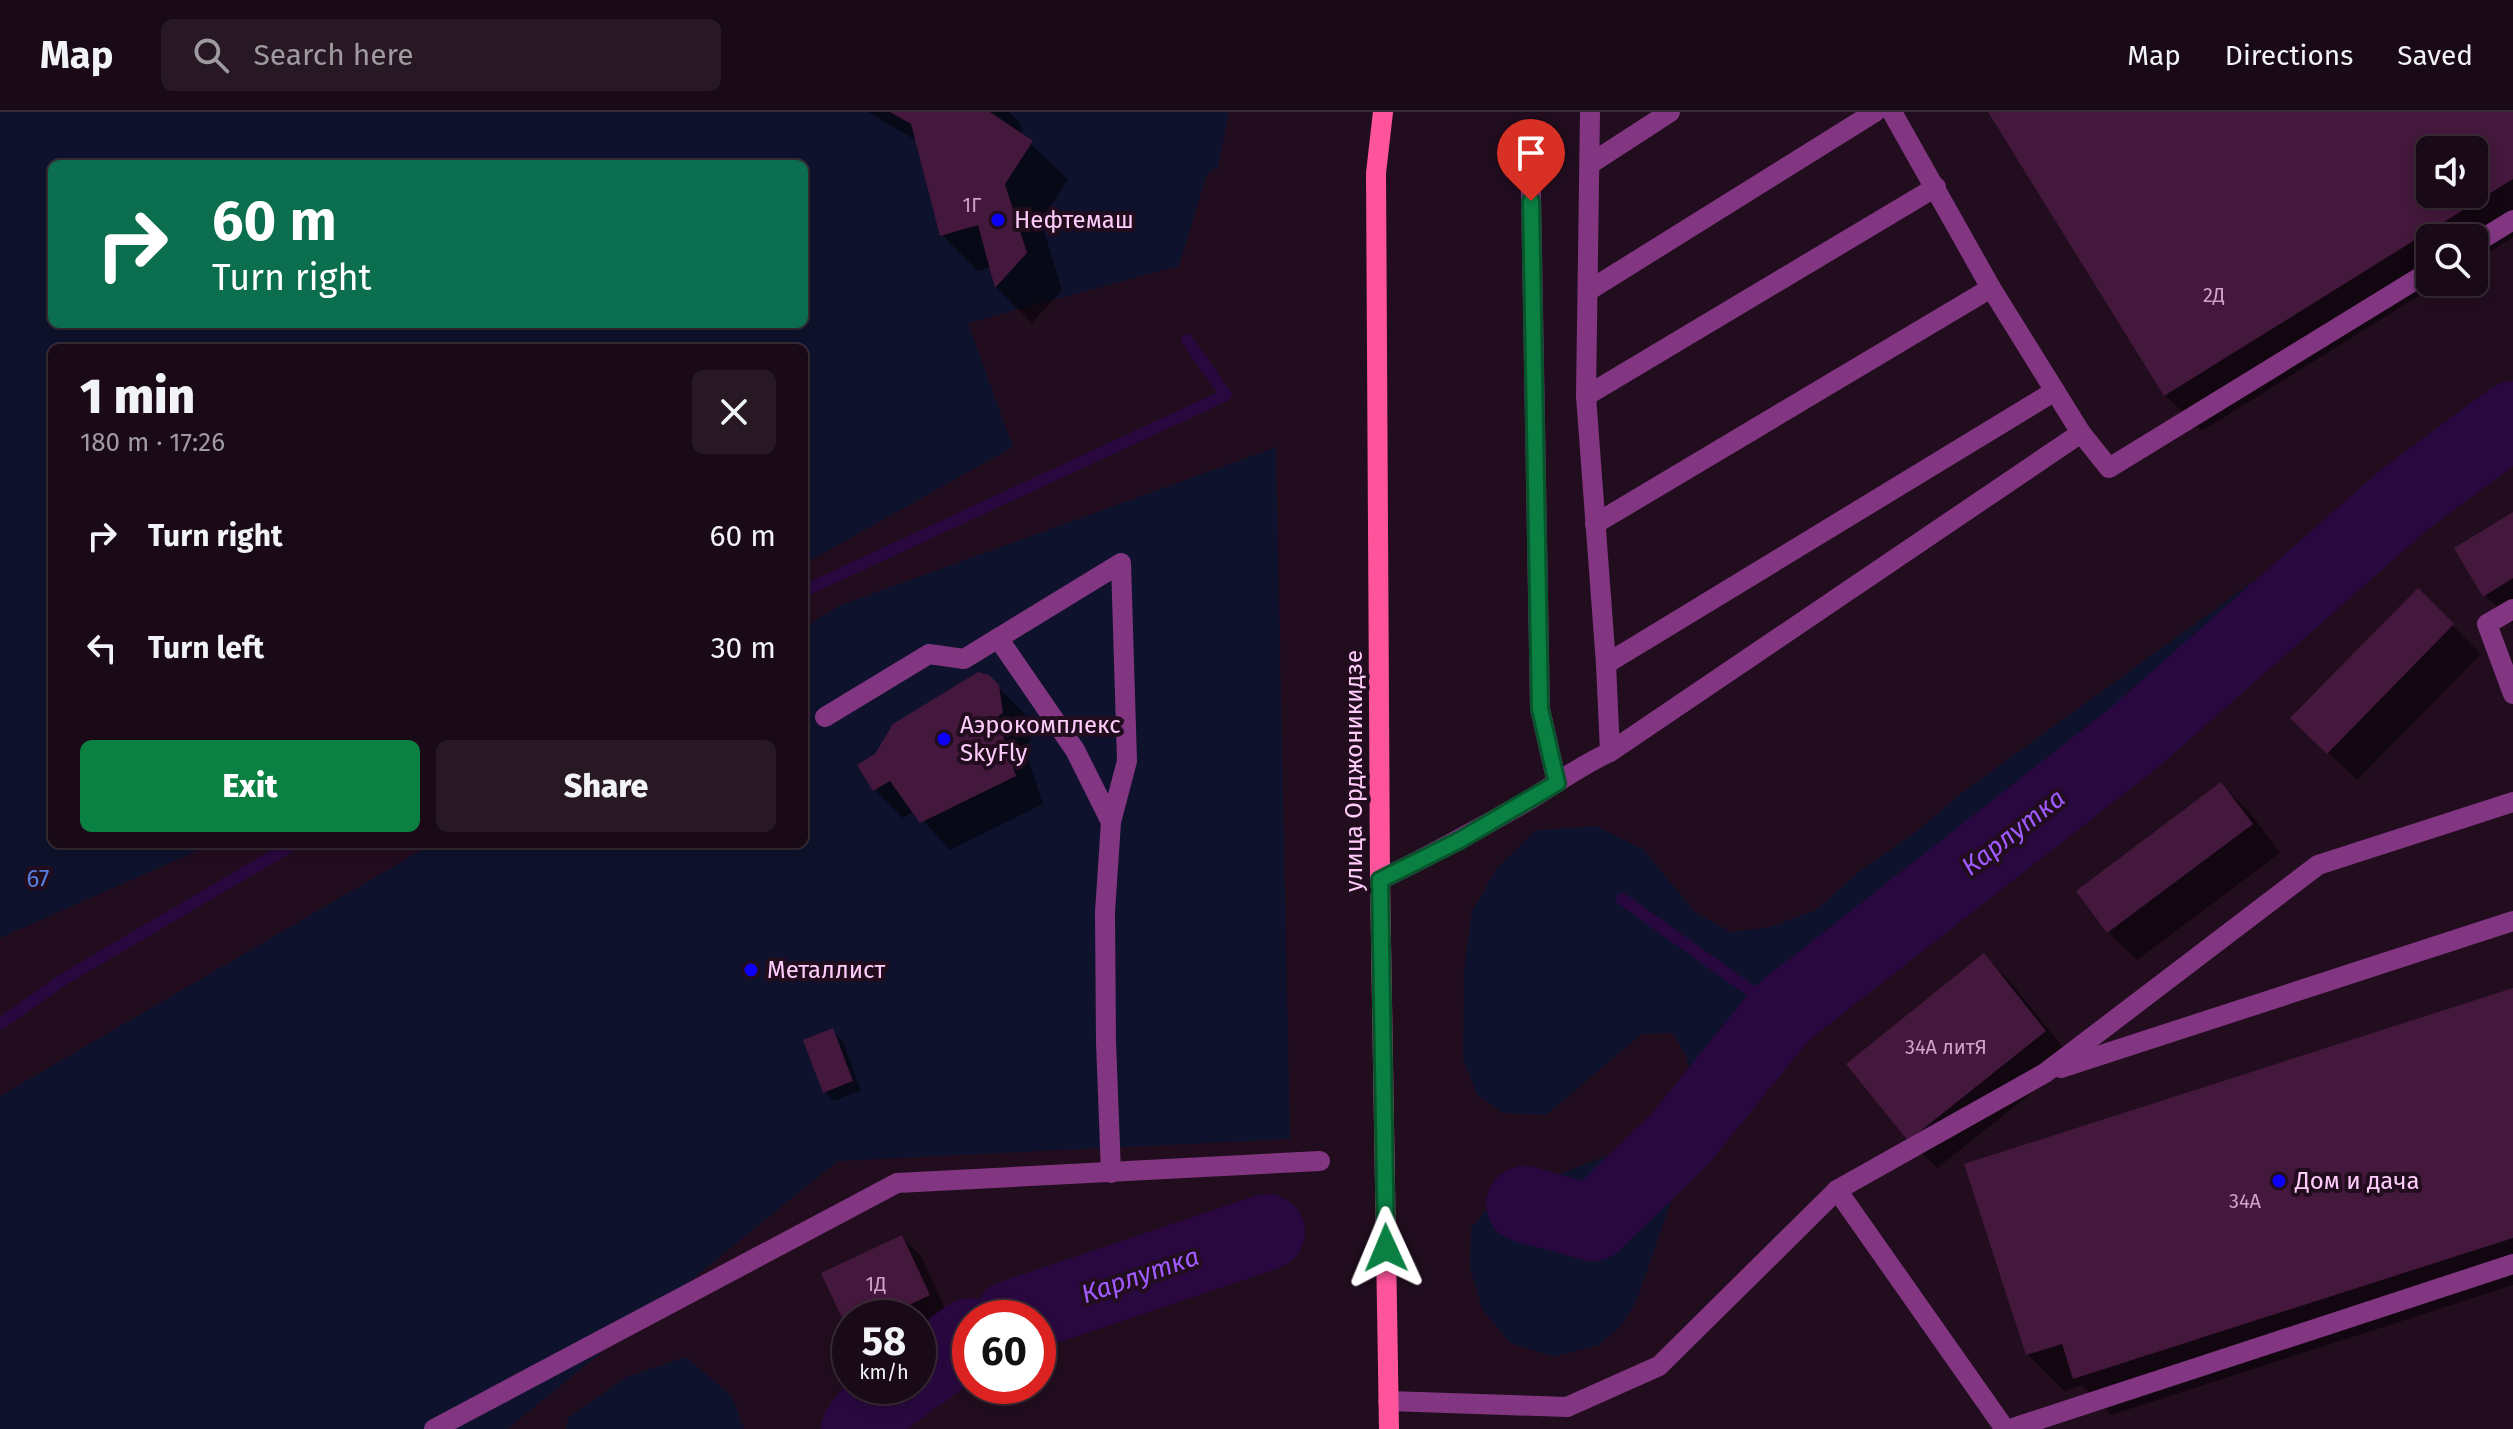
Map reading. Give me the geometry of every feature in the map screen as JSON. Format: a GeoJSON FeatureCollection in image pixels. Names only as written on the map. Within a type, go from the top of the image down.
{"type":"FeatureCollection","features":[{"type":"Feature","properties":{"kind":"main road","name":"улица Орджоникидзе"},"geometry":{"type":"LineString","coordinates":[[1383,112],[1376,173],[1380,880],[1389,1429]]}},
{"type":"Feature","properties":{"kind":"lane"},"geometry":{"type":"LineString","coordinates":[[1590,112],[1586,396],[1610,752]]}},
{"type":"Feature","properties":{"kind":"lane"},"geometry":{"type":"LineString","coordinates":[[1590,164],[1670,112]]}},
{"type":"Feature","properties":{"kind":"lane"},"geometry":{"type":"LineString","coordinates":[[1588,291],[1875,112]]}},
{"type":"Feature","properties":{"kind":"lane"},"geometry":{"type":"LineString","coordinates":[[1892,112],[1991,288],[2081,433],[2109,468],[2416,280]]}},
{"type":"Feature","properties":{"kind":"lane"},"geometry":{"type":"LineString","coordinates":[[1530,137],[1540,709],[1557,783]]}},
{"type":"Feature","properties":{"kind":"lane"},"geometry":{"type":"LineString","coordinates":[[1586,396],[1936,187]]}},
{"type":"Feature","properties":{"kind":"lane"},"geometry":{"type":"LineString","coordinates":[[2488,235],[2513,220]]}},
{"type":"Feature","properties":{"kind":"lane"},"geometry":{"type":"LineString","coordinates":[[1595,524],[1991,288]]}},
{"type":"Feature","properties":{"kind":"lane"},"geometry":{"type":"LineString","coordinates":[[1606,664],[2055,391]]}},
{"type":"Feature","properties":{"kind":"lane"},"geometry":{"type":"LineString","coordinates":[[1380,880],[1460,840],[1584,764],[1610,752],[2081,433]]}},
{"type":"Feature","properties":{"kind":"lane"},"geometry":{"type":"LineString","coordinates":[[825,717],[929,654],[964,659],[1121,563],[1127,761],[1111,822],[1105,912],[1111,1173]]}},
{"type":"Feature","properties":{"kind":"lane"},"geometry":{"type":"LineString","coordinates":[[2513,609],[2487,624],[2513,694]]}},
{"type":"Feature","properties":{"kind":"lane"},"geometry":{"type":"LineString","coordinates":[[998,638],[1075,750],[1111,822]]}},
{"type":"Feature","properties":{"kind":"lane"},"geometry":{"type":"LineString","coordinates":[[1388,1401],[1567,1407],[1659,1366],[1837,1190],[2045,1073],[2318,865],[2513,802]]}},
{"type":"Feature","properties":{"kind":"lane"},"geometry":{"type":"LineString","coordinates":[[2045,1073],[2513,921]]}},
{"type":"Feature","properties":{"kind":"lane"},"geometry":{"type":"LineString","coordinates":[[434,1429],[897,1183],[1320,1161]]}},
{"type":"Feature","properties":{"kind":"lane"},"geometry":{"type":"LineString","coordinates":[[1837,1190],[2008,1429],[2513,1264]]}},
{"type":"Feature","properties":{"kind":"green space","name":"67"},"geometry":{"type":"Polygon","coordinates":[[[0,112],[1229,112],[1218,167],[1207,174],[1179,266],[968,323],[1013,447],[808,562],[808,344],[48,344],[48,848],[204,848],[0,938],[0,112]]]}},
{"type":"Feature","properties":{"kind":"green space"},"geometry":{"type":"Polygon","coordinates":[[[2513,393],[2513,459],[2414,516],[2159,762],[1802,1035],[1702,1143],[1677,1185],[1636,1302],[1621,1326],[1599,1345],[1554,1357],[1510,1343],[1482,1309],[1470,1267],[1471,1228],[1496,1198],[1619,1151],[1673,1109],[1691,1085],[1687,1058],[1673,1033],[1642,1034],[1546,1115],[1504,1113],[1477,1095],[1463,1059],[1464,969],[1472,911],[1497,868],[1536,830],[1596,826],[1643,849],[1695,912],[1731,932],[1770,927],[1816,910],[1861,870],[1917,831],[1960,794],[2513,393]]]}},
{"type":"Feature","properties":{"kind":"green space","name":"Металлист"},"geometry":{"type":"Polygon","coordinates":[[[1276,447],[1290,1139],[838,1161],[507,1429],[0,1429],[0,1096],[425,848],[808,848],[808,625],[841,605],[1276,447]]]}},
{"type":"Feature","properties":{"kind":"green space"},"geometry":{"type":"Polygon","coordinates":[[[686,1357],[732,1396],[744,1429],[566,1429],[569,1417],[626,1377],[686,1357]]]}},
{"type":"Feature","properties":{"kind":"building"},"geometry":{"type":"Polygon","coordinates":[[[890,112],[990,112],[1033,141],[1005,184],[1027,253],[995,288],[978,225],[940,236],[911,124],[890,112]]]}},
{"type":"Feature","properties":{"kind":"building"},"geometry":{"type":"Polygon","coordinates":[[[1988,112],[2513,112],[2513,179],[2488,195],[2488,136],[2416,136],[2416,208],[2466,208],[2441,224],[2416,224],[2416,239],[2164,396],[1988,112]]]}},
{"type":"Feature","properties":{"kind":"building"},"geometry":{"type":"Polygon","coordinates":[[[2513,512],[2513,578],[2483,597],[2454,548],[2513,512]]]}},
{"type":"Feature","properties":{"kind":"building"},"geometry":{"type":"Polygon","coordinates":[[[2418,588],[2454,624],[2327,754],[2290,718],[2418,588]]]}},
{"type":"Feature","properties":{"kind":"building","name":"Аэрокомплекс SkyFly"},"geometry":{"type":"Polygon","coordinates":[[[978,672],[989,675],[999,685],[1003,713],[997,717],[1016,776],[920,823],[890,781],[873,791],[857,765],[875,754],[893,724],[978,672]]]}},
{"type":"Feature","properties":{"kind":"building"},"geometry":{"type":"Polygon","coordinates":[[[2221,782],[2253,824],[2107,933],[2076,891],[2221,782]]]}},
{"type":"Feature","properties":{"kind":"building"},"geometry":{"type":"Polygon","coordinates":[[[1984,953],[2046,1031],[1908,1141],[1846,1064],[1984,953]]]}},
{"type":"Feature","properties":{"kind":"building"},"geometry":{"type":"Polygon","coordinates":[[[2513,988],[2513,1238],[2073,1379],[2062,1344],[2026,1355],[1964,1164],[2513,988]]]}},
{"type":"Feature","properties":{"kind":"building"},"geometry":{"type":"Polygon","coordinates":[[[833,1028],[853,1081],[823,1093],[803,1040],[833,1028]]]}},
{"type":"Feature","properties":{"kind":"building"},"geometry":{"type":"Polygon","coordinates":[[[902,1235],[930,1295],[920,1300],[834,1300],[821,1273],[902,1235]]]}},
{"type":"Feature","properties":{"kind":"waterway"},"geometry":{"type":"LineString","coordinates":[[808,589],[1226,395],[1187,340]]}},
{"type":"Feature","properties":{"kind":"waterway","name":"Карлутка"},"geometry":{"type":"LineString","coordinates":[[1524,1204],[1593,1223],[1680,1139],[1782,1013],[2135,737],[2405,499],[2513,419]]}},
{"type":"Feature","properties":{"kind":"waterway"},"geometry":{"type":"LineString","coordinates":[[0,1024],[64,979],[287,848]]}},
{"type":"Feature","properties":{"kind":"waterway"},"geometry":{"type":"LineString","coordinates":[[1622,899],[1782,1013]]}},
{"type":"Feature","properties":{"kind":"waterway","name":"Карлутка"},"geometry":{"type":"LineString","coordinates":[[1056,1303],[1267,1232]]}},
{"type":"Feature","properties":{"kind":"waterway","name":"Карлутка"},"geometry":{"type":"LineString","coordinates":[[936,1361],[952,1349]]}},
{"type":"Feature","properties":{"kind":"waterway","name":"Карлутка"},"geometry":{"type":"LineString","coordinates":[[859,1429],[879,1404]]}},
{"type":"Feature","properties":{"kind":"place","name":"Нефтемаш"},"geometry":{"type":"Point","coordinates":[998,220]}},
{"type":"Feature","properties":{"kind":"place","name":"Аэрокомплекс SkyFly"},"geometry":{"type":"Point","coordinates":[944,739]}},
{"type":"Feature","properties":{"kind":"place","name":"Металлист"},"geometry":{"type":"Point","coordinates":[751,970]}},
{"type":"Feature","properties":{"kind":"place","name":"Дом и дача"},"geometry":{"type":"Point","coordinates":[2279,1181]}},
{"type":"Feature","properties":{"kind":"route"},"geometry":{"type":"LineString","coordinates":[[1386,1248],[1380,880],[1460,840],[1557,783],[1540,709],[1531,201]]}}]}
